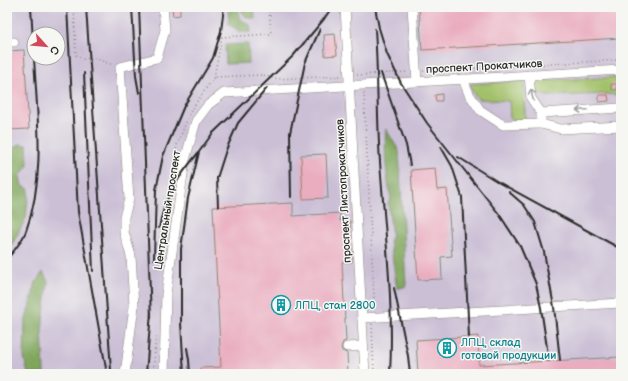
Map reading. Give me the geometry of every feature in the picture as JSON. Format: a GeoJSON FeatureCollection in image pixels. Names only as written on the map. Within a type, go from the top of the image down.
{"type":"FeatureCollection","features":[{"type":"Feature","properties":{"kind":"street"},"geometry":{"type":"LineString","coordinates":[[125,374],[134,306],[131,256],[124,232],[124,218],[129,198],[120,67],[157,58],[165,30],[163,7]]}},
{"type":"Feature","properties":{"kind":"street","name":"проспект Листопрокатчиков"},"geometry":{"type":"LineString","coordinates":[[345,7],[365,374]]}},
{"type":"Feature","properties":{"kind":"street"},"geometry":{"type":"LineString","coordinates":[[412,7],[417,82]]}},
{"type":"Feature","properties":{"kind":"street","name":"проспект Прокатчиков"},"geometry":{"type":"LineString","coordinates":[[349,86],[621,70]]}},
{"type":"Feature","properties":{"kind":"street"},"geometry":{"type":"LineString","coordinates":[[529,75],[531,98],[541,113],[541,124]]}},
{"type":"Feature","properties":{"kind":"street"},"geometry":{"type":"LineString","coordinates":[[463,79],[469,94],[480,110],[503,125],[541,124],[561,129],[621,126]]}},
{"type":"Feature","properties":{"kind":"street","name":"Центральный проспект"},"geometry":{"type":"LineString","coordinates":[[164,374],[166,294],[168,278],[185,160],[196,121],[208,105],[224,93],[349,86]]}},
{"type":"Feature","properties":{"kind":"street"},"geometry":{"type":"LineString","coordinates":[[541,113],[621,108]]}},
{"type":"Feature","properties":{"kind":"street"},"geometry":{"type":"LineString","coordinates":[[362,318],[621,303]]}},
{"type":"Feature","properties":{"kind":"street"},"geometry":{"type":"LineString","coordinates":[[347,347],[364,346]]}},
{"type":"Feature","properties":{"kind":"path"},"geometry":{"type":"LineString","coordinates":[[74,7],[76,55],[83,59],[94,58],[120,67]]}},
{"type":"Feature","properties":{"kind":"path"},"geometry":{"type":"LineString","coordinates":[[214,78],[222,37],[271,34],[269,7]]}},
{"type":"Feature","properties":{"kind":"path"},"geometry":{"type":"LineString","coordinates":[[275,79],[621,60]]}},
{"type":"Feature","properties":{"kind":"path"},"geometry":{"type":"LineString","coordinates":[[364,85],[374,298],[372,317],[374,374]]}},
{"type":"Feature","properties":{"kind":"shaded area"},"geometry":{"type":"Polygon","coordinates":[[[7,7],[621,7],[621,374],[7,374],[7,7]]]}},
{"type":"Feature","properties":{"kind":"green space"},"geometry":{"type":"Polygon","coordinates":[[[228,7],[238,7],[239,18],[250,25],[251,32],[239,32],[229,25],[228,7]]]}},
{"type":"Feature","properties":{"kind":"green space"},"geometry":{"type":"Polygon","coordinates":[[[239,7],[254,7],[255,19],[246,17],[239,7]]]}},
{"type":"Feature","properties":{"kind":"green space"},"geometry":{"type":"Polygon","coordinates":[[[248,44],[249,63],[226,64],[225,45],[248,44]]]}},
{"type":"Feature","properties":{"kind":"green space"},"geometry":{"type":"Polygon","coordinates":[[[621,77],[621,96],[608,94],[548,96],[533,92],[532,81],[621,77]]]}},
{"type":"Feature","properties":{"kind":"green space"},"geometry":{"type":"Polygon","coordinates":[[[524,81],[525,117],[523,120],[514,120],[510,118],[509,101],[478,99],[472,91],[470,84],[524,81]]]}},
{"type":"Feature","properties":{"kind":"green space"},"geometry":{"type":"Polygon","coordinates":[[[386,129],[399,151],[406,286],[397,289],[390,241],[392,236],[388,203],[391,198],[386,164],[386,129]]]}},
{"type":"Feature","properties":{"kind":"green space"},"geometry":{"type":"Polygon","coordinates":[[[19,144],[27,145],[28,165],[20,176],[22,186],[29,189],[26,218],[7,251],[7,153],[10,153],[19,144]]]}},
{"type":"Feature","properties":{"kind":"green space"},"geometry":{"type":"Polygon","coordinates":[[[43,272],[48,282],[42,329],[44,374],[28,374],[24,357],[25,323],[36,282],[43,272]]]}},
{"type":"Feature","properties":{"kind":"building"},"geometry":{"type":"Polygon","coordinates":[[[419,7],[621,7],[621,38],[422,50],[419,7]]]}},
{"type":"Feature","properties":{"kind":"building"},"geometry":{"type":"Polygon","coordinates":[[[172,8],[180,8],[180,15],[173,16],[172,8]]]}},
{"type":"Feature","properties":{"kind":"building"},"geometry":{"type":"Polygon","coordinates":[[[335,34],[337,55],[325,56],[324,35],[335,34]]]}},
{"type":"Feature","properties":{"kind":"building"},"geometry":{"type":"Polygon","coordinates":[[[24,50],[29,129],[7,130],[7,51],[24,50]]]}},
{"type":"Feature","properties":{"kind":"building"},"geometry":{"type":"Polygon","coordinates":[[[611,84],[617,84],[617,90],[612,90],[611,84]]]}},
{"type":"Feature","properties":{"kind":"building"},"geometry":{"type":"Polygon","coordinates":[[[442,94],[442,101],[436,101],[435,95],[442,94]]]}},
{"type":"Feature","properties":{"kind":"building"},"geometry":{"type":"Polygon","coordinates":[[[599,95],[608,95],[609,101],[599,102],[599,95]]]}},
{"type":"Feature","properties":{"kind":"building"},"geometry":{"type":"Polygon","coordinates":[[[326,154],[328,198],[303,199],[301,155],[326,154]]]}},
{"type":"Feature","properties":{"kind":"building"},"geometry":{"type":"Polygon","coordinates":[[[435,168],[437,190],[447,189],[452,256],[441,257],[442,279],[418,280],[411,170],[435,168]]]}},
{"type":"Feature","properties":{"kind":"building","name":"ЛПЦ, стан 2800"},"geometry":{"type":"Polygon","coordinates":[[[293,203],[293,216],[340,213],[340,221],[350,221],[352,262],[342,262],[346,341],[343,342],[341,347],[342,351],[347,353],[348,374],[201,374],[200,368],[221,367],[213,207],[293,203]]]}},
{"type":"Feature","properties":{"kind":"building","name":"ЛПЦ, склад готовой продукции"},"geometry":{"type":"Polygon","coordinates":[[[478,336],[479,365],[621,357],[621,374],[418,374],[416,340],[478,336]]]}},
{"type":"Feature","properties":{"kind":"railway"},"geometry":{"type":"LineString","coordinates":[[31,7],[32,26]]}},
{"type":"Feature","properties":{"kind":"railway"},"geometry":{"type":"LineString","coordinates":[[67,7],[78,212],[107,374]]}},
{"type":"Feature","properties":{"kind":"railway"},"geometry":{"type":"LineString","coordinates":[[86,7],[111,370]]}},
{"type":"Feature","properties":{"kind":"railway"},"geometry":{"type":"LineString","coordinates":[[132,7],[136,76],[139,93]]}},
{"type":"Feature","properties":{"kind":"railway"},"geometry":{"type":"LineString","coordinates":[[139,7],[151,318]]}},
{"type":"Feature","properties":{"kind":"railway"},"geometry":{"type":"LineString","coordinates":[[154,259],[156,190],[163,156],[184,106],[213,58],[221,31],[224,7]]}},
{"type":"Feature","properties":{"kind":"railway"},"geometry":{"type":"LineString","coordinates":[[184,374],[181,323],[181,249],[188,198],[199,152],[212,134],[293,56],[324,19],[332,7]]}},
{"type":"Feature","properties":{"kind":"railway"},"geometry":{"type":"LineString","coordinates":[[375,7],[379,28],[387,54],[401,83],[427,123],[499,214],[520,246],[536,284],[549,361]]}},
{"type":"Feature","properties":{"kind":"railway"},"geometry":{"type":"LineString","coordinates":[[291,197],[290,133],[305,63],[320,29]]}},
{"type":"Feature","properties":{"kind":"railway"},"geometry":{"type":"LineString","coordinates":[[375,29],[379,145],[390,294],[390,374]]}},
{"type":"Feature","properties":{"kind":"railway"},"geometry":{"type":"LineString","coordinates":[[7,259],[20,243],[26,231],[36,189],[39,145],[34,66]]}},
{"type":"Feature","properties":{"kind":"railway"},"geometry":{"type":"LineString","coordinates":[[84,73],[93,271]]}},
{"type":"Feature","properties":{"kind":"railway"},"geometry":{"type":"LineString","coordinates":[[381,73],[406,145],[410,165]]}},
{"type":"Feature","properties":{"kind":"railway"},"geometry":{"type":"LineString","coordinates":[[218,207],[217,178],[226,150],[238,123],[267,88]]}},
{"type":"Feature","properties":{"kind":"railway"},"geometry":{"type":"LineString","coordinates":[[441,147],[452,166],[462,197],[469,337]]}},
{"type":"Feature","properties":{"kind":"railway"},"geometry":{"type":"LineString","coordinates":[[159,228],[168,197],[178,179],[198,153]]}},
{"type":"Feature","properties":{"kind":"railway"},"geometry":{"type":"LineString","coordinates":[[458,157],[498,182],[621,249]]}},
{"type":"Feature","properties":{"kind":"railway"},"geometry":{"type":"LineString","coordinates":[[509,192],[524,205],[535,222],[544,252],[554,307],[560,360]]}},
{"type":"Feature","properties":{"kind":"railway"},"geometry":{"type":"LineString","coordinates":[[394,288],[408,356],[410,374]]}},
{"type":"Feature","properties":{"kind":"railway"},"geometry":{"type":"LineString","coordinates":[[146,374],[151,312]]}},
{"type":"Feature","properties":{"kind":"railway"},"geometry":{"type":"LineString","coordinates":[[187,348],[190,374]]}},
{"type":"Feature","properties":{"kind":"place","name":"ЛПЦ, стан 2800"},"geometry":{"type":"Point","coordinates":[281,305]}},
{"type":"Feature","properties":{"kind":"place","name":"ЛПЦ, склад готовой продукции"},"geometry":{"type":"Point","coordinates":[447,348]}}]}
